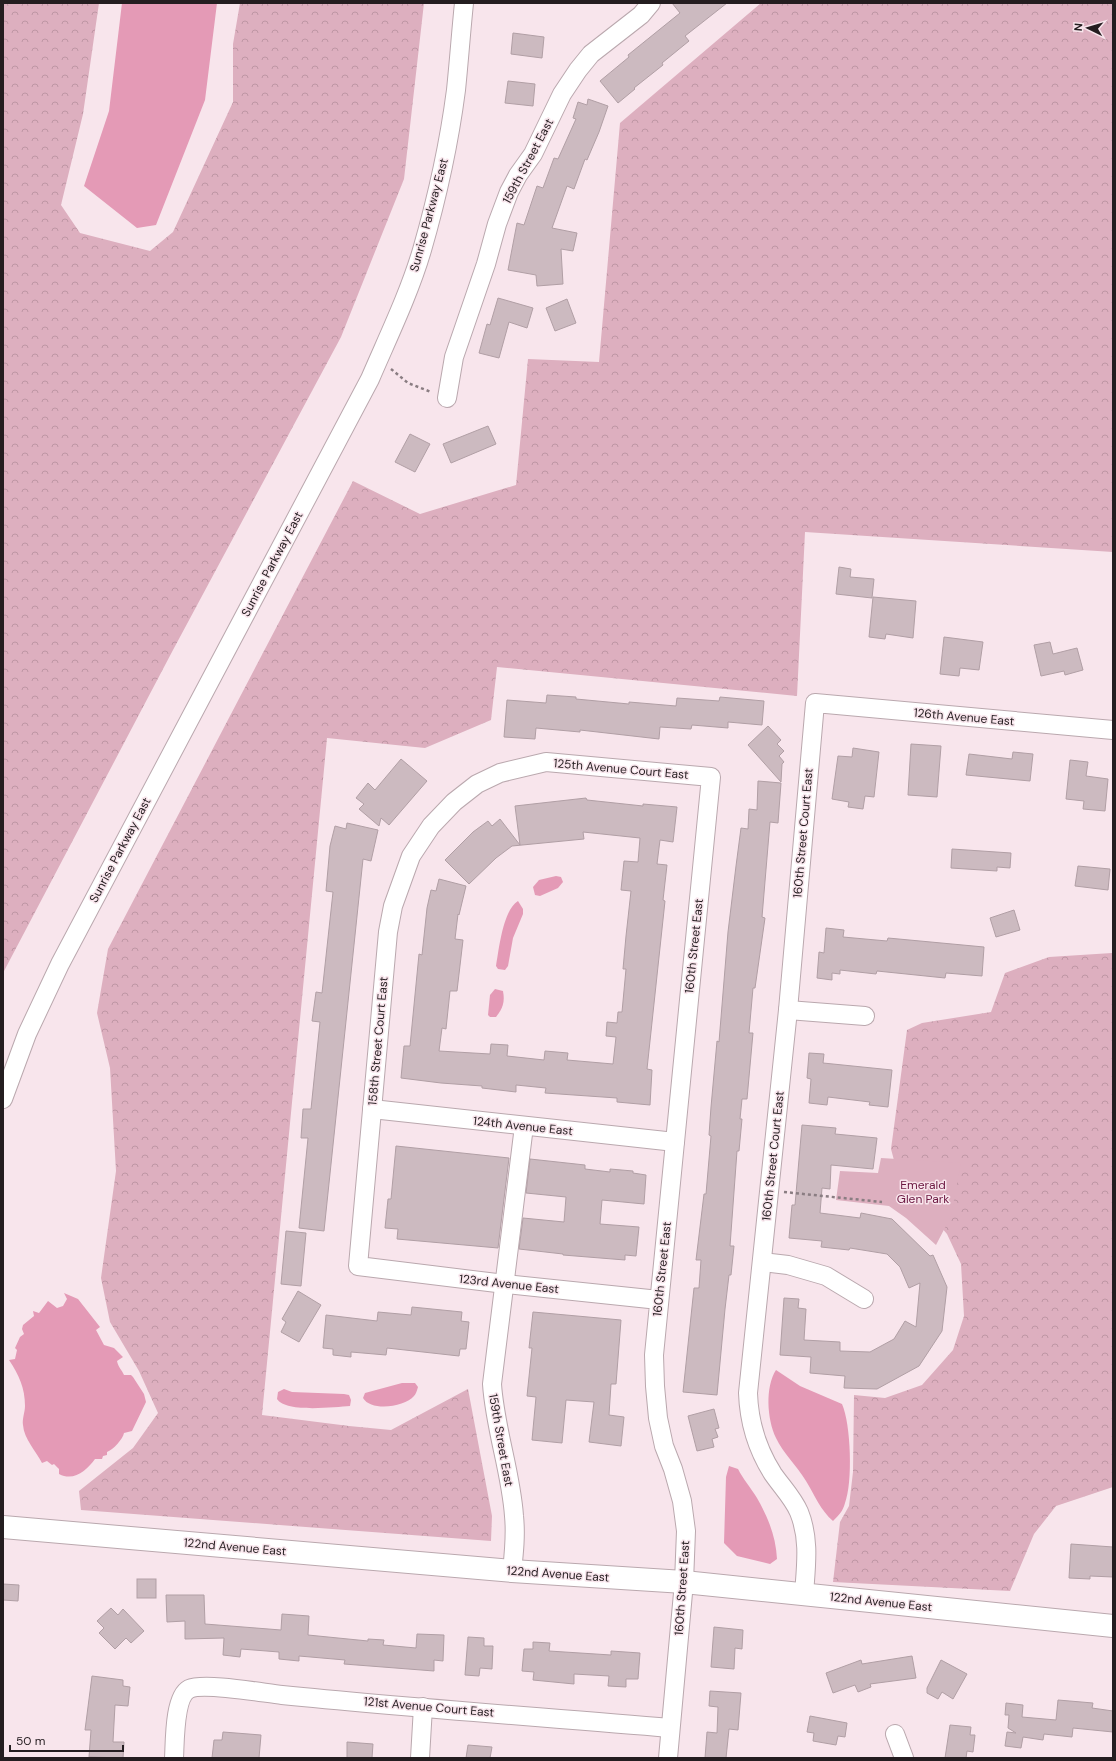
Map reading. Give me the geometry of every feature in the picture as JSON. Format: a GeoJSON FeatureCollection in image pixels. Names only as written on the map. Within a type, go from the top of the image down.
{"type":"FeatureCollection","features":[{"type":"Feature","properties":{"kind":"main road","name":"122nd Avenue East"},"geometry":{"type":"LineString","coordinates":[[3,1527],[512,1571],[684,1582],[1113,1626]]}},
{"type":"Feature","properties":{"kind":"street","name":"Sunrise Parkway East"},"geometry":{"type":"LineString","coordinates":[[3,1099],[27,1034],[60,964],[370,379],[390,334],[422,251],[437,194],[455,96],[464,3]]}},
{"type":"Feature","properties":{"kind":"street","name":"159th Street East"},"geometry":{"type":"LineString","coordinates":[[447,398],[454,357],[486,264],[497,224],[515,180],[533,154],[562,94],[578,70],[591,54],[641,14],[651,3]]}},
{"type":"Feature","properties":{"kind":"street","name":"126th Avenue East"},"geometry":{"type":"LineString","coordinates":[[815,703],[1113,730]]}},
{"type":"Feature","properties":{"kind":"street","name":"160th Street Court East"},"geometry":{"type":"LineString","coordinates":[[804,1594],[808,1550],[805,1533],[799,1512],[773,1474],[753,1434],[749,1414],[748,1393],[788,1010],[815,703]]}},
{"type":"Feature","properties":{"kind":"street","name":"125th Avenue Court East"},"geometry":{"type":"LineString","coordinates":[[431,826],[454,802],[477,784],[500,773],[546,762],[711,777]]}},
{"type":"Feature","properties":{"kind":"street","name":"160th Street East"},"geometry":{"type":"LineString","coordinates":[[668,1758],[684,1582],[686,1530],[682,1501],[673,1469],[664,1446],[658,1418],[654,1355],[711,777]]}},
{"type":"Feature","properties":{"kind":"street","name":"158th Street Court East"},"geometry":{"type":"LineString","coordinates":[[358,1266],[388,932],[393,906],[411,856],[431,826]]}},
{"type":"Feature","properties":{"kind":"street"},"geometry":{"type":"LineString","coordinates":[[788,1010],[865,1016]]}},
{"type":"Feature","properties":{"kind":"street","name":"124th Avenue East"},"geometry":{"type":"LineString","coordinates":[[372,1109],[675,1142]]}},
{"type":"Feature","properties":{"kind":"street","name":"159th Street East"},"geometry":{"type":"LineString","coordinates":[[512,1571],[515,1538],[514,1515],[500,1432],[494,1408],[492,1384],[524,1126]]}},
{"type":"Feature","properties":{"kind":"street"},"geometry":{"type":"LineString","coordinates":[[762,1262],[788,1266],[826,1276],[864,1299]]}},
{"type":"Feature","properties":{"kind":"street","name":"123rd Avenue East"},"geometry":{"type":"LineString","coordinates":[[358,1266],[505,1284],[659,1300]]}},
{"type":"Feature","properties":{"kind":"street","name":"121st Avenue Court East"},"geometry":{"type":"LineString","coordinates":[[174,1758],[176,1720],[182,1698],[188,1690],[206,1686],[423,1707],[670,1728]]}},
{"type":"Feature","properties":{"kind":"street"},"geometry":{"type":"LineString","coordinates":[[420,1758],[423,1707]]}},
{"type":"Feature","properties":{"kind":"street"},"geometry":{"type":"LineString","coordinates":[[894,1734],[904,1758]]}},
{"type":"Feature","properties":{"kind":"path"},"geometry":{"type":"LineString","coordinates":[[397,374],[408,383],[447,398]]}},
{"type":"Feature","properties":{"kind":"path"},"geometry":{"type":"LineString","coordinates":[[769,1191],[882,1202]]}},
{"type":"Feature","properties":{"kind":"green space"},"geometry":{"type":"Polygon","coordinates":[[[3,3],[99,3],[83,114],[61,205],[80,233],[150,251],[173,232],[233,102],[233,44],[240,3],[424,3],[404,179],[341,337],[173,650],[3,973],[3,3]]]}},
{"type":"Feature","properties":{"kind":"green space"},"geometry":{"type":"Polygon","coordinates":[[[761,3],[1113,3],[1113,552],[805,532],[797,696],[497,667],[491,720],[425,748],[327,738],[262,1415],[391,1430],[468,1389],[492,1516],[491,1541],[81,1510],[79,1491],[133,1448],[158,1413],[139,1371],[110,1322],[101,1278],[116,1171],[110,1068],[97,1013],[108,949],[353,481],[420,514],[516,485],[528,359],[599,362],[620,123],[761,3]]]}},
{"type":"Feature","properties":{"kind":"green space"},"geometry":{"type":"Polygon","coordinates":[[[1113,951],[1113,1487],[1056,1506],[1034,1534],[1010,1591],[833,1582],[840,1522],[849,1506],[853,1472],[854,1395],[885,1398],[922,1385],[953,1350],[964,1316],[961,1264],[947,1234],[899,1179],[891,1149],[907,1030],[922,1023],[991,1012],[1005,973],[1049,957],[1112,953],[1113,951]]]}},
{"type":"Feature","properties":{"kind":"green space","name":"Emerald Glen Park"},"geometry":{"type":"Polygon","coordinates":[[[881,1158],[961,1163],[951,1216],[936,1245],[906,1218],[889,1206],[836,1200],[840,1171],[878,1173],[881,1158]]]}},
{"type":"Feature","properties":{"kind":"shaded area"},"geometry":{"type":"Polygon","coordinates":[[[122,3],[217,3],[205,100],[156,225],[137,228],[84,186],[109,111],[122,3]]]}},
{"type":"Feature","properties":{"kind":"shaded area"},"geometry":{"type":"Polygon","coordinates":[[[556,876],[561,877],[563,882],[558,888],[540,896],[535,895],[533,887],[539,880],[556,876]]]}},
{"type":"Feature","properties":{"kind":"shaded area"},"geometry":{"type":"Polygon","coordinates":[[[518,901],[523,909],[523,914],[513,938],[508,966],[505,970],[498,969],[496,966],[502,930],[509,913],[518,901]]]}},
{"type":"Feature","properties":{"kind":"shaded area"},"geometry":{"type":"Polygon","coordinates":[[[495,989],[503,991],[504,1002],[496,1017],[490,1017],[488,1015],[490,995],[495,989]]]}},
{"type":"Feature","properties":{"kind":"shaded area"},"geometry":{"type":"Polygon","coordinates":[[[64,1293],[78,1299],[100,1327],[96,1330],[104,1345],[114,1348],[123,1357],[117,1361],[118,1365],[124,1375],[131,1375],[133,1377],[144,1394],[146,1402],[132,1431],[124,1433],[117,1444],[107,1452],[107,1455],[103,1456],[102,1459],[95,1459],[80,1474],[70,1477],[59,1474],[59,1469],[54,1464],[52,1465],[47,1461],[42,1463],[28,1440],[23,1425],[25,1399],[23,1387],[9,1360],[15,1359],[17,1350],[15,1348],[20,1337],[24,1334],[22,1329],[23,1325],[34,1316],[33,1311],[39,1313],[48,1301],[57,1308],[63,1306],[67,1299],[64,1293]]]}},
{"type":"Feature","properties":{"kind":"shaded area"},"geometry":{"type":"Polygon","coordinates":[[[776,1370],[800,1386],[842,1404],[849,1439],[849,1482],[848,1494],[843,1508],[833,1521],[821,1507],[802,1475],[782,1449],[776,1438],[771,1422],[768,1403],[770,1385],[776,1370]]]}},
{"type":"Feature","properties":{"kind":"shaded area"},"geometry":{"type":"Polygon","coordinates":[[[402,1383],[415,1383],[418,1387],[414,1396],[410,1400],[403,1403],[380,1406],[373,1405],[363,1398],[365,1393],[402,1383]]]}},
{"type":"Feature","properties":{"kind":"shaded area"},"geometry":{"type":"Polygon","coordinates":[[[284,1389],[292,1392],[349,1395],[351,1400],[350,1406],[300,1408],[290,1406],[277,1399],[278,1392],[284,1389]]]}},
{"type":"Feature","properties":{"kind":"shaded area"},"geometry":{"type":"Polygon","coordinates":[[[729,1466],[738,1469],[765,1512],[773,1535],[777,1559],[770,1564],[737,1556],[724,1543],[726,1477],[729,1466]]]}},
{"type":"Feature","properties":{"kind":"building"},"geometry":{"type":"Polygon","coordinates":[[[672,3],[727,3],[685,36],[689,41],[618,103],[600,81],[629,57],[628,55],[680,13],[672,3]]]}},
{"type":"Feature","properties":{"kind":"building"},"geometry":{"type":"Polygon","coordinates":[[[513,33],[544,37],[542,58],[511,54],[513,33]]]}},
{"type":"Feature","properties":{"kind":"building"},"geometry":{"type":"Polygon","coordinates":[[[508,81],[535,84],[533,106],[505,103],[508,81]]]}},
{"type":"Feature","properties":{"kind":"building"},"geometry":{"type":"Polygon","coordinates":[[[588,99],[608,106],[599,132],[587,160],[585,159],[574,189],[567,186],[552,228],[577,233],[573,251],[561,249],[563,284],[537,286],[536,275],[508,270],[517,223],[524,225],[537,186],[543,188],[554,158],[558,159],[576,119],[573,118],[578,102],[587,105],[588,99]]]}},
{"type":"Feature","properties":{"kind":"building"},"geometry":{"type":"Polygon","coordinates":[[[498,298],[533,308],[527,328],[509,322],[499,358],[479,353],[487,324],[490,325],[498,298]]]}},
{"type":"Feature","properties":{"kind":"building"},"geometry":{"type":"Polygon","coordinates":[[[567,299],[576,323],[555,331],[546,308],[567,299]]]}},
{"type":"Feature","properties":{"kind":"building"},"geometry":{"type":"Polygon","coordinates":[[[488,426],[496,444],[451,463],[443,444],[488,426]]]}},
{"type":"Feature","properties":{"kind":"building"},"geometry":{"type":"Polygon","coordinates":[[[410,434],[430,444],[415,472],[395,462],[410,434]]]}},
{"type":"Feature","properties":{"kind":"building"},"geometry":{"type":"Polygon","coordinates":[[[839,567],[851,569],[850,577],[874,579],[872,598],[836,594],[839,567]]]}},
{"type":"Feature","properties":{"kind":"building"},"geometry":{"type":"Polygon","coordinates":[[[873,597],[916,601],[913,638],[886,634],[885,639],[869,637],[873,597]]]}},
{"type":"Feature","properties":{"kind":"building"},"geometry":{"type":"Polygon","coordinates":[[[944,637],[983,642],[979,670],[960,668],[959,676],[940,674],[944,637]]]}},
{"type":"Feature","properties":{"kind":"building"},"geometry":{"type":"Polygon","coordinates":[[[1050,642],[1053,654],[1077,648],[1083,670],[1065,675],[1064,671],[1041,676],[1034,645],[1050,642]]]}},
{"type":"Feature","properties":{"kind":"building"},"geometry":{"type":"Polygon","coordinates":[[[547,695],[629,704],[629,702],[676,706],[677,698],[719,701],[720,697],[764,701],[762,725],[728,722],[728,728],[692,725],[691,729],[660,727],[659,739],[580,730],[580,732],[536,728],[535,739],[504,737],[507,700],[546,703],[547,695]]]}},
{"type":"Feature","properties":{"kind":"building"},"geometry":{"type":"Polygon","coordinates":[[[768,726],[781,740],[777,744],[784,751],[779,756],[784,762],[782,764],[781,782],[748,745],[768,726]]]}},
{"type":"Feature","properties":{"kind":"building"},"geometry":{"type":"Polygon","coordinates":[[[911,744],[941,746],[937,797],[908,795],[911,744]]]}},
{"type":"Feature","properties":{"kind":"building"},"geometry":{"type":"Polygon","coordinates":[[[853,748],[879,752],[874,797],[865,796],[863,809],[848,807],[849,802],[832,799],[838,756],[852,757],[853,748]]]}},
{"type":"Feature","properties":{"kind":"building"},"geometry":{"type":"Polygon","coordinates":[[[1013,752],[1033,754],[1030,781],[966,775],[969,754],[1012,759],[1013,752]]]}},
{"type":"Feature","properties":{"kind":"building"},"geometry":{"type":"Polygon","coordinates":[[[401,759],[427,781],[389,825],[381,818],[379,826],[359,809],[364,804],[356,798],[368,783],[375,790],[401,759]]]}},
{"type":"Feature","properties":{"kind":"building"},"geometry":{"type":"Polygon","coordinates":[[[1070,760],[1088,762],[1086,776],[1108,779],[1105,811],[1083,809],[1084,801],[1066,799],[1070,760]]]}},
{"type":"Feature","properties":{"kind":"building"},"geometry":{"type":"Polygon","coordinates":[[[758,781],[781,783],[778,823],[770,822],[762,917],[765,918],[755,988],[753,988],[749,1033],[753,1033],[747,1099],[742,1099],[740,1119],[742,1119],[739,1151],[737,1151],[730,1246],[734,1246],[725,1309],[717,1395],[683,1392],[694,1288],[699,1288],[701,1260],[696,1260],[704,1194],[706,1194],[711,1136],[709,1135],[711,1107],[717,1041],[719,1042],[728,932],[736,866],[741,828],[748,829],[749,809],[757,810],[758,781]]]}},
{"type":"Feature","properties":{"kind":"building"},"geometry":{"type":"Polygon","coordinates":[[[586,798],[587,800],[643,806],[643,804],[677,807],[673,842],[660,840],[657,864],[667,865],[663,900],[665,901],[647,1069],[652,1070],[650,1105],[617,1102],[617,1098],[545,1093],[546,1088],[516,1085],[516,1092],[482,1088],[482,1086],[401,1078],[404,1046],[410,1046],[419,954],[422,955],[427,908],[431,890],[436,891],[439,879],[466,886],[459,915],[458,914],[455,939],[463,940],[457,991],[450,991],[446,1029],[442,1028],[439,1051],[490,1054],[491,1044],[508,1045],[507,1056],[544,1060],[545,1051],[568,1053],[567,1060],[613,1064],[616,1037],[606,1036],[607,1022],[617,1023],[618,1012],[622,1012],[626,969],[623,969],[631,891],[621,890],[624,861],[638,862],[640,838],[583,832],[584,839],[512,846],[496,858],[469,884],[445,860],[473,832],[488,821],[492,826],[500,819],[520,845],[515,806],[586,798]]]}},
{"type":"Feature","properties":{"kind":"building"},"geometry":{"type":"Polygon","coordinates":[[[347,823],[378,830],[371,861],[363,859],[324,1231],[299,1228],[308,1138],[301,1138],[303,1109],[311,1109],[320,1022],[312,1021],[316,992],[322,993],[333,892],[326,891],[330,846],[335,826],[346,829],[347,823]]]}},
{"type":"Feature","properties":{"kind":"building"},"geometry":{"type":"Polygon","coordinates":[[[952,849],[1011,853],[1010,868],[997,867],[997,871],[951,868],[952,849]]]}},
{"type":"Feature","properties":{"kind":"building"},"geometry":{"type":"Polygon","coordinates":[[[1078,866],[1110,869],[1108,890],[1075,886],[1078,866]]]}},
{"type":"Feature","properties":{"kind":"building"},"geometry":{"type":"Polygon","coordinates":[[[1014,910],[1020,930],[996,937],[990,918],[1014,910]]]}},
{"type":"Feature","properties":{"kind":"building"},"geometry":{"type":"Polygon","coordinates":[[[826,928],[844,930],[843,937],[887,941],[888,938],[984,947],[982,976],[946,973],[945,978],[877,971],[876,974],[840,970],[840,974],[832,973],[832,980],[817,978],[819,952],[824,953],[826,928]]]}},
{"type":"Feature","properties":{"kind":"building"},"geometry":{"type":"Polygon","coordinates":[[[809,1053],[824,1054],[823,1063],[892,1070],[888,1107],[869,1105],[870,1102],[828,1097],[827,1105],[809,1103],[811,1079],[807,1078],[809,1053]]]}},
{"type":"Feature","properties":{"kind":"building"},"geometry":{"type":"Polygon","coordinates":[[[802,1125],[836,1128],[835,1134],[877,1138],[873,1169],[831,1165],[830,1189],[822,1188],[820,1213],[860,1218],[861,1213],[892,1219],[930,1256],[933,1255],[947,1287],[942,1331],[919,1366],[877,1389],[844,1388],[845,1376],[810,1373],[811,1357],[780,1355],[784,1298],[799,1299],[798,1308],[806,1309],[804,1340],[840,1342],[840,1351],[870,1352],[894,1339],[905,1321],[916,1327],[920,1283],[909,1288],[900,1267],[887,1254],[850,1248],[849,1250],[821,1247],[822,1241],[789,1238],[792,1205],[795,1205],[802,1125]]]}},
{"type":"Feature","properties":{"kind":"building"},"geometry":{"type":"Polygon","coordinates":[[[396,1146],[509,1158],[498,1248],[397,1239],[398,1229],[385,1228],[388,1199],[391,1199],[396,1146]]]}},
{"type":"Feature","properties":{"kind":"building"},"geometry":{"type":"Polygon","coordinates":[[[530,1159],[585,1165],[585,1169],[610,1172],[610,1169],[633,1171],[633,1173],[646,1175],[644,1204],[602,1200],[600,1224],[639,1227],[636,1256],[625,1255],[625,1260],[563,1255],[519,1249],[523,1218],[564,1222],[566,1197],[526,1193],[530,1159]]]}},
{"type":"Feature","properties":{"kind":"building"},"geometry":{"type":"Polygon","coordinates":[[[286,1231],[306,1233],[301,1286],[281,1284],[286,1231]]]}},
{"type":"Feature","properties":{"kind":"building"},"geometry":{"type":"Polygon","coordinates":[[[298,1291],[321,1305],[299,1342],[281,1332],[286,1322],[282,1319],[298,1291]]]}},
{"type":"Feature","properties":{"kind":"building"},"geometry":{"type":"Polygon","coordinates":[[[412,1307],[462,1312],[461,1321],[469,1322],[466,1349],[460,1349],[459,1356],[387,1348],[386,1355],[351,1352],[351,1357],[333,1355],[333,1349],[323,1348],[326,1315],[377,1321],[378,1312],[411,1315],[412,1307]]]}},
{"type":"Feature","properties":{"kind":"building"},"geometry":{"type":"Polygon","coordinates":[[[533,1312],[621,1320],[616,1384],[611,1384],[609,1415],[624,1417],[621,1446],[589,1442],[594,1402],[566,1400],[562,1443],[532,1440],[536,1397],[527,1396],[532,1348],[529,1348],[533,1312]]]}},
{"type":"Feature","properties":{"kind":"building"},"geometry":{"type":"Polygon","coordinates":[[[714,1409],[719,1428],[715,1429],[718,1437],[712,1439],[714,1447],[697,1451],[688,1416],[714,1409]]]}},
{"type":"Feature","properties":{"kind":"building"},"geometry":{"type":"Polygon","coordinates":[[[1071,1544],[1113,1547],[1113,1577],[1090,1576],[1090,1579],[1069,1578],[1071,1544]]]}},
{"type":"Feature","properties":{"kind":"building"},"geometry":{"type":"Polygon","coordinates":[[[137,1579],[156,1579],[156,1598],[137,1598],[137,1579]]]}},
{"type":"Feature","properties":{"kind":"building"},"geometry":{"type":"Polygon","coordinates":[[[3,1584],[19,1585],[18,1601],[3,1600],[3,1584]]]}},
{"type":"Feature","properties":{"kind":"building"},"geometry":{"type":"Polygon","coordinates":[[[166,1595],[204,1595],[205,1624],[281,1630],[282,1614],[309,1616],[308,1635],[368,1641],[368,1639],[384,1640],[383,1645],[416,1648],[417,1634],[444,1635],[443,1661],[434,1660],[434,1671],[344,1664],[345,1660],[299,1656],[299,1661],[279,1659],[279,1652],[241,1649],[240,1657],[223,1655],[224,1638],[185,1639],[185,1621],[167,1622],[166,1595]]]}},
{"type":"Feature","properties":{"kind":"building"},"geometry":{"type":"Polygon","coordinates":[[[111,1608],[118,1615],[123,1609],[144,1631],[131,1643],[126,1638],[115,1649],[99,1633],[104,1628],[97,1621],[111,1608]]]}},
{"type":"Feature","properties":{"kind":"building"},"geometry":{"type":"Polygon","coordinates":[[[714,1627],[743,1630],[742,1649],[735,1648],[734,1669],[711,1667],[714,1627]]]}},
{"type":"Feature","properties":{"kind":"building"},"geometry":{"type":"Polygon","coordinates":[[[468,1637],[484,1638],[484,1646],[493,1646],[492,1669],[480,1668],[479,1676],[465,1675],[468,1637]]]}},
{"type":"Feature","properties":{"kind":"building"},"geometry":{"type":"Polygon","coordinates":[[[533,1642],[550,1643],[549,1651],[611,1655],[611,1651],[640,1653],[638,1679],[626,1679],[626,1687],[608,1686],[609,1676],[574,1674],[574,1684],[533,1680],[534,1672],[522,1671],[524,1649],[533,1649],[533,1642]]]}},
{"type":"Feature","properties":{"kind":"building"},"geometry":{"type":"Polygon","coordinates":[[[912,1656],[916,1678],[870,1684],[871,1687],[858,1692],[855,1685],[833,1693],[826,1673],[861,1660],[862,1664],[912,1656]]]}},
{"type":"Feature","properties":{"kind":"building"},"geometry":{"type":"Polygon","coordinates":[[[941,1660],[967,1674],[953,1699],[942,1692],[938,1699],[927,1693],[927,1688],[941,1660]]]}},
{"type":"Feature","properties":{"kind":"building"},"geometry":{"type":"Polygon","coordinates":[[[92,1676],[123,1680],[123,1686],[130,1687],[128,1706],[115,1705],[113,1742],[124,1742],[123,1758],[89,1757],[91,1730],[85,1730],[92,1676]]]}},
{"type":"Feature","properties":{"kind":"building"},"geometry":{"type":"Polygon","coordinates":[[[710,1691],[741,1693],[738,1730],[729,1729],[726,1758],[705,1758],[707,1732],[717,1733],[718,1707],[709,1706],[710,1691]]]}},
{"type":"Feature","properties":{"kind":"building"},"geometry":{"type":"Polygon","coordinates":[[[1058,1700],[1093,1703],[1092,1708],[1113,1711],[1113,1732],[1073,1728],[1072,1737],[1044,1734],[1043,1740],[1023,1737],[1021,1748],[1005,1746],[1007,1732],[1016,1733],[1008,1728],[1009,1715],[1005,1715],[1006,1703],[1023,1705],[1022,1717],[1056,1720],[1058,1700]]]}},
{"type":"Feature","properties":{"kind":"building"},"geometry":{"type":"Polygon","coordinates":[[[810,1716],[847,1723],[845,1737],[838,1736],[836,1745],[813,1741],[814,1733],[807,1732],[810,1716]]]}},
{"type":"Feature","properties":{"kind":"building"},"geometry":{"type":"Polygon","coordinates":[[[950,1725],[971,1727],[970,1735],[975,1735],[973,1752],[967,1751],[966,1758],[945,1758],[950,1725]]]}},
{"type":"Feature","properties":{"kind":"building"},"geometry":{"type":"Polygon","coordinates":[[[223,1732],[261,1735],[259,1758],[212,1758],[214,1740],[222,1740],[223,1732]]]}},
{"type":"Feature","properties":{"kind":"building"},"geometry":{"type":"Polygon","coordinates":[[[347,1742],[373,1744],[372,1758],[347,1758],[347,1742]]]}},
{"type":"Feature","properties":{"kind":"building"},"geometry":{"type":"Polygon","coordinates":[[[468,1745],[492,1747],[490,1758],[466,1758],[468,1745]]]}}]}
